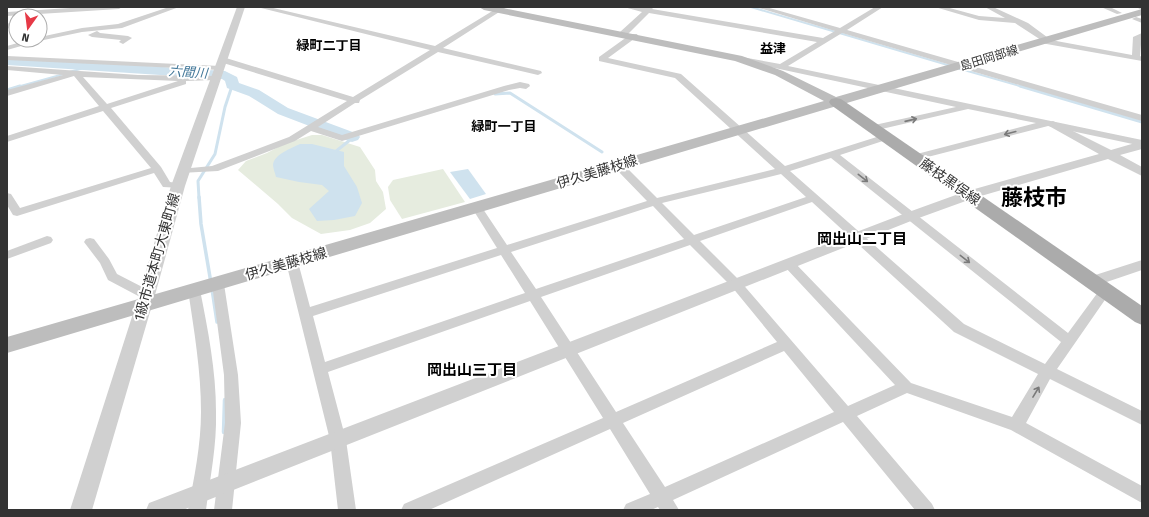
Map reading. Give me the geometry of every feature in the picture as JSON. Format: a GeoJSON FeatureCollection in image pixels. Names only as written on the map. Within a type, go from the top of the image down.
{"type":"FeatureCollection","features":[{"type":"Feature","properties":{"kind":"main road"},"geometry":{"type":"LineString","coordinates":[[484,7],[501,8],[738,58],[780,73],[836,102]]}},
{"type":"Feature","properties":{"kind":"main road","name":"島田岡部線"},"geometry":{"type":"LineString","coordinates":[[836,102],[1046,41],[1140,17]]}},
{"type":"Feature","properties":{"kind":"main road","name":"伊久美藤枝線"},"geometry":{"type":"LineString","coordinates":[[7,345],[145,300],[196,290],[217,284],[836,102]]}},
{"type":"Feature","properties":{"kind":"main road","name":"藤枝黒俣線"},"geometry":{"type":"LineString","coordinates":[[836,102],[1142,317]]}},
{"type":"Feature","properties":{"kind":"street"},"geometry":{"type":"LineString","coordinates":[[48,12],[119,7]]}},
{"type":"Feature","properties":{"kind":"street"},"geometry":{"type":"LineString","coordinates":[[123,42],[128,38],[92,35],[176,7]]}},
{"type":"Feature","properties":{"kind":"street","name":"1級市道本町大東町線"},"geometry":{"type":"LineString","coordinates":[[81,510],[178,186],[241,7]]}},
{"type":"Feature","properties":{"kind":"street"},"geometry":{"type":"LineString","coordinates":[[260,7],[538,73]]}},
{"type":"Feature","properties":{"kind":"street"},"geometry":{"type":"LineString","coordinates":[[627,7],[650,9],[828,39]]}},
{"type":"Feature","properties":{"kind":"street"},"geometry":{"type":"LineString","coordinates":[[759,7],[1142,118]]}},
{"type":"Feature","properties":{"kind":"street"},"geometry":{"type":"LineString","coordinates":[[781,67],[880,7]]}},
{"type":"Feature","properties":{"kind":"street"},"geometry":{"type":"LineString","coordinates":[[938,7],[979,18],[1017,21]]}},
{"type":"Feature","properties":{"kind":"street"},"geometry":{"type":"LineString","coordinates":[[988,7],[1036,31],[1046,41],[1139,59],[1137,37],[1142,35]]}},
{"type":"Feature","properties":{"kind":"street"},"geometry":{"type":"LineString","coordinates":[[1104,7],[1119,13]]}},
{"type":"Feature","properties":{"kind":"street"},"geometry":{"type":"LineString","coordinates":[[184,171],[214,169],[292,139],[356,101],[501,8]]}},
{"type":"Feature","properties":{"kind":"street"},"geometry":{"type":"LineString","coordinates":[[650,9],[629,35],[602,59],[678,76],[959,328],[1142,418]]}},
{"type":"Feature","properties":{"kind":"street"},"geometry":{"type":"LineString","coordinates":[[48,37],[82,30],[119,26]]}},
{"type":"Feature","properties":{"kind":"street"},"geometry":{"type":"LineString","coordinates":[[7,58],[220,69],[356,101]]}},
{"type":"Feature","properties":{"kind":"street"},"geometry":{"type":"LineString","coordinates":[[738,58],[1142,144]]}},
{"type":"Feature","properties":{"kind":"street"},"geometry":{"type":"LineString","coordinates":[[7,68],[76,74],[192,79]]}},
{"type":"Feature","properties":{"kind":"street"},"geometry":{"type":"LineString","coordinates":[[7,138],[220,69]]}},
{"type":"Feature","properties":{"kind":"street"},"geometry":{"type":"LineString","coordinates":[[7,93],[76,74]]}},
{"type":"Feature","properties":{"kind":"street"},"geometry":{"type":"LineString","coordinates":[[76,74],[157,169],[167,185],[178,186]]}},
{"type":"Feature","properties":{"kind":"street"},"geometry":{"type":"LineString","coordinates":[[311,128],[342,138],[507,88],[526,86]]}},
{"type":"Feature","properties":{"kind":"street"},"geometry":{"type":"LineString","coordinates":[[305,314],[655,202],[783,170],[832,154],[879,133],[969,106]]}},
{"type":"Feature","properties":{"kind":"street"},"geometry":{"type":"LineString","coordinates":[[916,157],[1051,124],[1142,172]]}},
{"type":"Feature","properties":{"kind":"street"},"geometry":{"type":"LineString","coordinates":[[157,510],[912,216],[969,195],[1142,144]]}},
{"type":"Feature","properties":{"kind":"street"},"geometry":{"type":"LineString","coordinates":[[832,154],[1069,340]]}},
{"type":"Feature","properties":{"kind":"street"},"geometry":{"type":"LineString","coordinates":[[619,166],[736,284],[926,510]]}},
{"type":"Feature","properties":{"kind":"street"},"geometry":{"type":"LineString","coordinates":[[7,196],[17,213],[157,169]]}},
{"type":"Feature","properties":{"kind":"street"},"geometry":{"type":"LineString","coordinates":[[320,369],[691,239],[813,198]]}},
{"type":"Feature","properties":{"kind":"street"},"geometry":{"type":"LineString","coordinates":[[477,208],[567,351],[666,503]]}},
{"type":"Feature","properties":{"kind":"street"},"geometry":{"type":"LineString","coordinates":[[7,255],[47,240]]}},
{"type":"Feature","properties":{"kind":"street"},"geometry":{"type":"LineString","coordinates":[[90,242],[105,262],[112,277],[145,300]]}},
{"type":"Feature","properties":{"kind":"street"},"geometry":{"type":"LineString","coordinates":[[292,262],[338,440],[347,510]]}},
{"type":"Feature","properties":{"kind":"street"},"geometry":{"type":"LineString","coordinates":[[789,264],[906,387],[1016,425],[1142,495]]}},
{"type":"Feature","properties":{"kind":"street"},"geometry":{"type":"LineString","coordinates":[[1016,425],[1069,340],[1099,286],[1142,265]]}},
{"type":"Feature","properties":{"kind":"street"},"geometry":{"type":"LineString","coordinates":[[217,284],[231,375],[233,423],[223,510]]}},
{"type":"Feature","properties":{"kind":"street"},"geometry":{"type":"LineString","coordinates":[[196,290],[206,358],[208,392],[208,431],[197,510]]}},
{"type":"Feature","properties":{"kind":"street"},"geometry":{"type":"LineString","coordinates":[[410,510],[786,344]]}},
{"type":"Feature","properties":{"kind":"street"},"geometry":{"type":"LineString","coordinates":[[632,510],[666,503],[845,415],[906,387]]}},
{"type":"Feature","properties":{"kind":"shaded area"},"geometry":{"type":"Polygon","coordinates":[[[312,135],[322,135],[360,147],[375,170],[376,181],[383,192],[386,209],[370,223],[350,230],[321,234],[292,218],[238,170],[246,161],[267,153],[284,144],[312,135]]]}},
{"type":"Feature","properties":{"kind":"shaded area"},"geometry":{"type":"Polygon","coordinates":[[[443,169],[465,202],[402,219],[390,200],[388,187],[393,180],[443,169]]]}},
{"type":"Feature","properties":{"kind":"water"},"geometry":{"type":"Polygon","coordinates":[[[300,144],[312,144],[344,152],[344,166],[357,187],[362,203],[355,216],[334,220],[317,221],[309,209],[329,191],[322,185],[276,177],[273,165],[274,161],[284,152],[300,144]]]}},
{"type":"Feature","properties":{"kind":"water"},"geometry":{"type":"Polygon","coordinates":[[[468,169],[486,194],[470,199],[450,172],[468,169]]]}},
{"type":"Feature","properties":{"kind":"waterway"},"geometry":{"type":"LineString","coordinates":[[751,7],[951,66]]}},
{"type":"Feature","properties":{"kind":"waterway","name":"六間川"},"geometry":{"type":"LineString","coordinates":[[7,61],[225,75],[232,80],[232,85],[254,93],[283,111],[352,137]]}},
{"type":"Feature","properties":{"kind":"waterway","name":"六間川"},"geometry":{"type":"LineString","coordinates":[[69,72],[92,66]]}},
{"type":"Feature","properties":{"kind":"waterway"},"geometry":{"type":"LineString","coordinates":[[957,68],[1023,87]]}},
{"type":"Feature","properties":{"kind":"waterway"},"geometry":{"type":"LineString","coordinates":[[17,87],[64,74]]}},
{"type":"Feature","properties":{"kind":"waterway"},"geometry":{"type":"LineString","coordinates":[[7,90],[20,86]]}},
{"type":"Feature","properties":{"kind":"waterway"},"geometry":{"type":"LineString","coordinates":[[199,198],[198,181],[215,154],[225,107],[232,86]]}},
{"type":"Feature","properties":{"kind":"waterway"},"geometry":{"type":"LineString","coordinates":[[1020,86],[1142,122]]}},
{"type":"Feature","properties":{"kind":"waterway"},"geometry":{"type":"LineString","coordinates":[[495,94],[510,93],[602,152]]}},
{"type":"Feature","properties":{"kind":"waterway"},"geometry":{"type":"LineString","coordinates":[[335,152],[355,136]]}},
{"type":"Feature","properties":{"kind":"waterway"},"geometry":{"type":"LineString","coordinates":[[199,197],[201,224],[211,283]]}},
{"type":"Feature","properties":{"kind":"waterway"},"geometry":{"type":"LineString","coordinates":[[212,289],[217,322]]}},
{"type":"Feature","properties":{"kind":"waterway"},"geometry":{"type":"LineString","coordinates":[[224,432],[225,400]]}},
{"type":"Feature","properties":{"kind":"district","name":"緑町二丁目"},"geometry":{"type":"Point","coordinates":[329,45]}},
{"type":"Feature","properties":{"kind":"district","name":"益津"},"geometry":{"type":"Point","coordinates":[773,48]}},
{"type":"Feature","properties":{"kind":"district","name":"緑町一丁目"},"geometry":{"type":"Point","coordinates":[504,126]}},
{"type":"Feature","properties":{"kind":"district","name":"藤枝市"},"geometry":{"type":"Point","coordinates":[1034,197]}},
{"type":"Feature","properties":{"kind":"district","name":"岡出山二丁目"},"geometry":{"type":"Point","coordinates":[862,239]}},
{"type":"Feature","properties":{"kind":"district","name":"岡出山三丁目"},"geometry":{"type":"Point","coordinates":[472,370]}}]}
